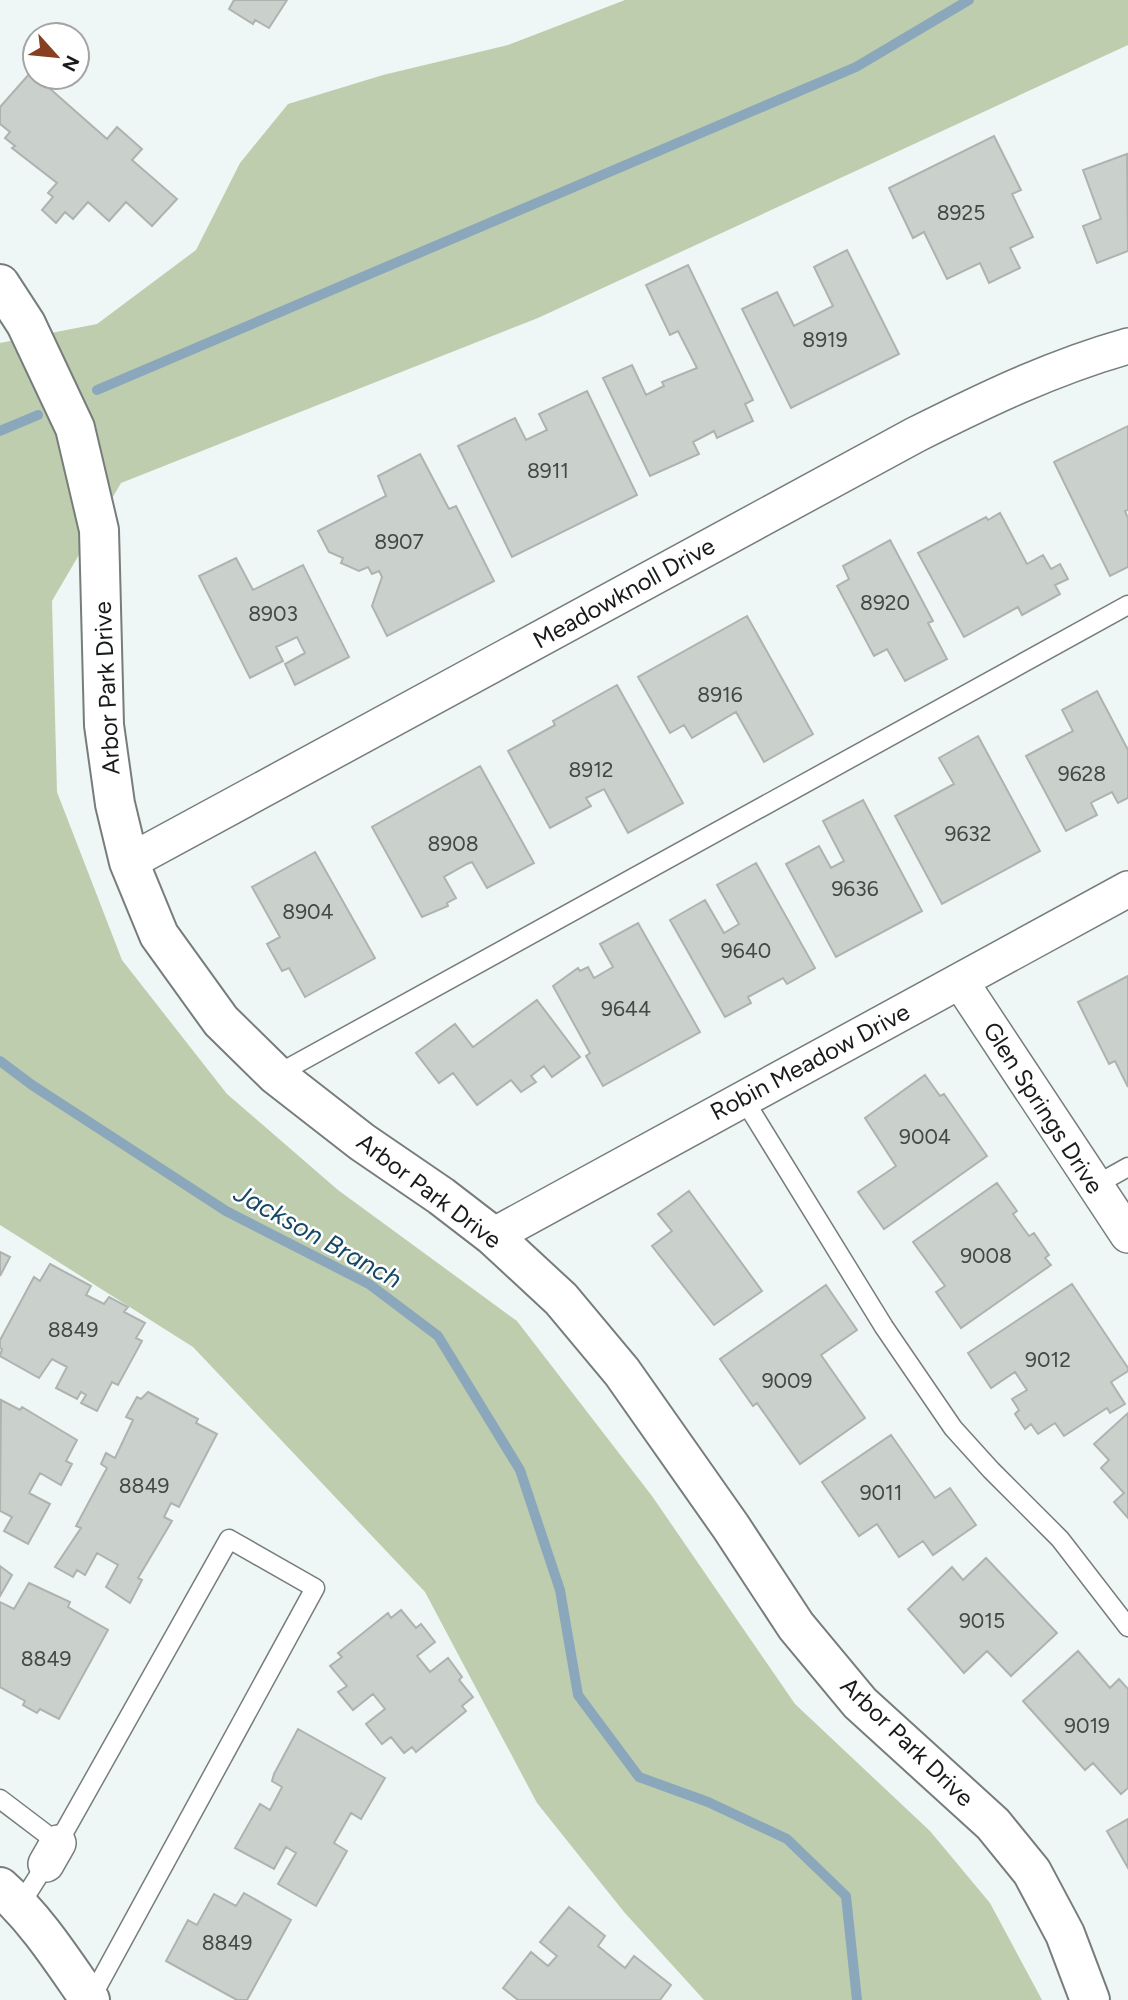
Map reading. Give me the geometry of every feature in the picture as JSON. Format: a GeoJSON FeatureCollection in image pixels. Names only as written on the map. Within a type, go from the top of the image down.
{"type":"FeatureCollection","features":[{"type":"Feature","properties":{"kind":"street","name":"Arbor Park Drive"},"geometry":{"type":"LineString","coordinates":[[0,284],[26,324],[75,428],[99,530],[104,725],[116,804],[130,862],[159,935],[221,1021],[276,1074],[362,1142],[493,1236],[561,1299],[622,1372],[731,1527],[796,1626],[860,1703],[993,1824],[1032,1872],[1065,1934],[1090,2000]]}},
{"type":"Feature","properties":{"kind":"street","name":"Meadowknoll Drive"},"geometry":{"type":"LineString","coordinates":[[130,862],[915,435],[1010,387],[1083,358],[1128,346]]}},
{"type":"Feature","properties":{"kind":"street","name":"Robin Meadow Drive"},"geometry":{"type":"LineString","coordinates":[[493,1236],[1128,889]]}},
{"type":"Feature","properties":{"kind":"street","name":"Glen Springs Drive"},"geometry":{"type":"LineString","coordinates":[[960,981],[1128,1235]]}},
{"type":"Feature","properties":{"kind":"street"},"geometry":{"type":"LineString","coordinates":[[10,1896],[49,1940],[90,2000]]}},
{"type":"Feature","properties":{"kind":"lane"},"geometry":{"type":"LineString","coordinates":[[276,1074],[1128,605]]}},
{"type":"Feature","properties":{"kind":"lane"},"geometry":{"type":"LineString","coordinates":[[743,1098],[884,1327],[953,1428],[1060,1539],[1128,1627]]}},
{"type":"Feature","properties":{"kind":"lane"},"geometry":{"type":"LineString","coordinates":[[1094,1186],[1128,1167]]}},
{"type":"Feature","properties":{"kind":"lane"},"geometry":{"type":"LineString","coordinates":[[10,1896],[52,1853],[229,1539],[316,1588],[90,2000]]}},
{"type":"Feature","properties":{"kind":"lane"},"geometry":{"type":"LineString","coordinates":[[0,1799],[52,1853]]}},
{"type":"Feature","properties":{"kind":"green space"},"geometry":{"type":"Polygon","coordinates":[[[625,0],[1128,0],[1128,45],[538,318],[121,483],[52,601],[57,792],[122,960],[227,1094],[338,1190],[517,1321],[652,1496],[795,1704],[930,1831],[990,1903],[1042,2000],[704,2000],[624,1912],[537,1803],[425,1592],[193,1347],[0,1225],[0,343],[97,324],[196,250],[240,163],[288,104],[383,75],[508,45],[625,0]]]}},
{"type":"Feature","properties":{"kind":"building"},"geometry":{"type":"Polygon","coordinates":[[[234,0],[287,0],[269,28],[255,20],[253,24],[229,9],[234,0]]]}},
{"type":"Feature","properties":{"kind":"building"},"geometry":{"type":"Polygon","coordinates":[[[21,83],[21,91],[53,91],[107,139],[117,127],[142,149],[132,160],[177,199],[152,226],[126,202],[109,221],[88,202],[73,219],[65,212],[56,223],[42,210],[53,197],[48,193],[57,183],[12,148],[15,146],[5,138],[10,132],[0,124],[0,107],[21,83]]]}},
{"type":"Feature","properties":{"kind":"building"},"geometry":{"type":"Polygon","coordinates":[[[994,136],[1021,190],[1012,194],[1033,237],[1010,248],[1020,268],[989,283],[980,263],[947,279],[924,232],[913,238],[889,188],[994,136]]]}},
{"type":"Feature","properties":{"kind":"building"},"geometry":{"type":"Polygon","coordinates":[[[1127,154],[1128,251],[1097,263],[1083,226],[1101,219],[1083,170],[1127,154]]]}},
{"type":"Feature","properties":{"kind":"building"},"geometry":{"type":"Polygon","coordinates":[[[847,250],[899,354],[791,408],[742,309],[777,292],[794,326],[833,306],[814,267],[847,250]]]}},
{"type":"Feature","properties":{"kind":"building"},"geometry":{"type":"Polygon","coordinates":[[[688,265],[753,400],[745,404],[753,421],[717,438],[714,431],[693,442],[699,454],[650,476],[603,378],[632,365],[646,395],[664,386],[662,382],[697,368],[678,331],[670,335],[646,285],[688,265]]]}},
{"type":"Feature","properties":{"kind":"building"},"geometry":{"type":"Polygon","coordinates":[[[587,391],[637,495],[512,557],[458,446],[515,418],[526,440],[547,430],[539,414],[587,391]]]}},
{"type":"Feature","properties":{"kind":"building"},"geometry":{"type":"Polygon","coordinates":[[[1128,426],[1128,510],[1125,511],[1128,518],[1128,567],[1110,576],[1054,462],[1128,426]]]}},
{"type":"Feature","properties":{"kind":"building"},"geometry":{"type":"Polygon","coordinates":[[[420,454],[449,509],[456,506],[494,581],[387,636],[372,606],[382,577],[379,571],[372,574],[368,567],[359,571],[341,563],[343,558],[329,552],[318,531],[386,496],[378,476],[420,454]]]}},
{"type":"Feature","properties":{"kind":"building"},"geometry":{"type":"Polygon","coordinates":[[[1000,513],[1027,564],[1043,555],[1051,569],[1060,564],[1068,579],[1055,585],[1060,594],[1022,615],[1018,607],[964,637],[918,553],[986,517],[988,520],[1000,513]]]}},
{"type":"Feature","properties":{"kind":"building"},"geometry":{"type":"Polygon","coordinates":[[[890,540],[933,621],[928,623],[947,659],[905,681],[887,649],[874,656],[837,586],[849,579],[843,566],[890,540]]]}},
{"type":"Feature","properties":{"kind":"building"},"geometry":{"type":"Polygon","coordinates":[[[236,558],[253,590],[303,565],[349,657],[295,685],[285,664],[305,653],[297,637],[276,647],[283,661],[250,678],[199,576],[236,558]]]}},
{"type":"Feature","properties":{"kind":"building"},"geometry":{"type":"Polygon","coordinates":[[[747,616],[813,734],[764,762],[736,712],[692,738],[684,725],[670,733],[638,677],[747,616]]]}},
{"type":"Feature","properties":{"kind":"building"},"geometry":{"type":"Polygon","coordinates":[[[617,685],[683,803],[628,833],[604,789],[586,798],[591,806],[550,828],[508,751],[555,725],[553,721],[617,685]]]}},
{"type":"Feature","properties":{"kind":"building"},"geometry":{"type":"Polygon","coordinates":[[[1097,691],[1128,750],[1128,798],[1118,803],[1112,792],[1094,801],[1091,803],[1097,815],[1066,831],[1026,756],[1073,731],[1062,710],[1097,691]]]}},
{"type":"Feature","properties":{"kind":"building"},"geometry":{"type":"Polygon","coordinates":[[[978,736],[1040,851],[942,904],[895,816],[954,784],[939,758],[978,736]]]}},
{"type":"Feature","properties":{"kind":"building"},"geometry":{"type":"Polygon","coordinates":[[[480,766],[534,863],[487,888],[472,862],[467,864],[444,877],[456,898],[447,903],[448,906],[422,917],[372,827],[480,766]]]}},
{"type":"Feature","properties":{"kind":"building"},"geometry":{"type":"Polygon","coordinates":[[[863,800],[922,911],[836,957],[786,864],[819,846],[831,868],[844,861],[823,821],[863,800]]]}},
{"type":"Feature","properties":{"kind":"building"},"geometry":{"type":"Polygon","coordinates":[[[315,852],[375,958],[305,997],[289,968],[282,971],[267,944],[280,937],[252,887],[315,852]]]}},
{"type":"Feature","properties":{"kind":"building"},"geometry":{"type":"Polygon","coordinates":[[[756,863],[815,968],[787,984],[783,978],[748,997],[751,1003],[725,1017],[670,920],[705,900],[724,933],[739,924],[717,885],[756,863]]]}},
{"type":"Feature","properties":{"kind":"building"},"geometry":{"type":"Polygon","coordinates":[[[638,923],[700,1032],[603,1086],[586,1056],[590,1053],[553,986],[578,968],[580,971],[588,967],[594,978],[613,967],[600,944],[638,923]]]}},
{"type":"Feature","properties":{"kind":"building"},"geometry":{"type":"Polygon","coordinates":[[[1128,976],[1128,1087],[1115,1061],[1109,1064],[1078,1002],[1128,976]]]}},
{"type":"Feature","properties":{"kind":"building"},"geometry":{"type":"Polygon","coordinates":[[[537,1000],[580,1057],[552,1077],[544,1066],[531,1076],[536,1082],[521,1092],[511,1080],[477,1105],[453,1073],[439,1083],[416,1053],[455,1024],[473,1047],[537,1000]]]}},
{"type":"Feature","properties":{"kind":"building"},"geometry":{"type":"Polygon","coordinates":[[[925,1075],[940,1096],[944,1094],[987,1156],[884,1229],[858,1192],[896,1166],[865,1118],[925,1075]]]}},
{"type":"Feature","properties":{"kind":"building"},"geometry":{"type":"Polygon","coordinates":[[[997,1183],[1017,1211],[1013,1214],[1029,1236],[1034,1233],[1049,1255],[1045,1258],[1051,1265],[961,1328],[936,1292],[945,1286],[913,1242],[997,1183]]]}},
{"type":"Feature","properties":{"kind":"building"},"geometry":{"type":"Polygon","coordinates":[[[689,1191],[762,1291],[714,1325],[652,1246],[672,1231],[658,1214],[689,1191]]]}},
{"type":"Feature","properties":{"kind":"building"},"geometry":{"type":"Polygon","coordinates":[[[0,1252],[10,1257],[0,1276],[0,1252]]]}},
{"type":"Feature","properties":{"kind":"building"},"geometry":{"type":"Polygon","coordinates":[[[50,1264],[91,1286],[86,1295],[104,1304],[109,1297],[128,1307],[124,1312],[145,1323],[136,1338],[142,1341],[118,1385],[112,1382],[97,1411],[81,1403],[86,1395],[81,1392],[77,1399],[56,1388],[67,1367],[52,1359],[39,1378],[0,1356],[0,1340],[34,1277],[40,1281],[50,1264]]]}},
{"type":"Feature","properties":{"kind":"building"},"geometry":{"type":"Polygon","coordinates":[[[1072,1284],[1128,1368],[1128,1371],[1111,1382],[1125,1404],[1110,1413],[1107,1408],[1064,1436],[1055,1423],[1038,1434],[1031,1424],[1025,1429],[1015,1414],[1019,1410],[1012,1399],[1027,1390],[1015,1372],[991,1388],[968,1353],[1072,1284]]]}},
{"type":"Feature","properties":{"kind":"building"},"geometry":{"type":"Polygon","coordinates":[[[826,1285],[857,1330],[821,1355],[865,1418],[800,1464],[757,1403],[753,1406],[720,1359],[826,1285]]]}},
{"type":"Feature","properties":{"kind":"building"},"geometry":{"type":"Polygon","coordinates":[[[148,1392],[198,1419],[196,1423],[217,1434],[179,1507],[171,1503],[164,1517],[172,1521],[138,1578],[142,1580],[130,1603],[106,1587],[118,1565],[97,1553],[85,1575],[77,1570],[73,1577],[55,1567],[81,1528],[76,1526],[107,1468],[101,1464],[106,1453],[115,1458],[133,1420],[126,1417],[137,1397],[141,1399],[148,1392]]]}},
{"type":"Feature","properties":{"kind":"building"},"geometry":{"type":"Polygon","coordinates":[[[1,1400],[20,1410],[22,1407],[77,1440],[66,1461],[72,1464],[61,1485],[40,1473],[29,1493],[50,1504],[28,1544],[4,1531],[12,1517],[0,1511],[1,1400]]]}},
{"type":"Feature","properties":{"kind":"building"},"geometry":{"type":"Polygon","coordinates":[[[1128,1413],[1128,1518],[1114,1502],[1124,1493],[1101,1468],[1109,1460],[1094,1444],[1128,1413]]]}},
{"type":"Feature","properties":{"kind":"building"},"geometry":{"type":"Polygon","coordinates":[[[891,1435],[935,1498],[950,1488],[976,1525],[933,1555],[923,1541],[899,1557],[877,1524],[859,1536],[822,1482],[891,1435]]]}},
{"type":"Feature","properties":{"kind":"building"},"geometry":{"type":"Polygon","coordinates":[[[986,1558],[1057,1633],[1011,1676],[987,1651],[964,1673],[908,1609],[952,1567],[963,1580],[986,1558]]]}},
{"type":"Feature","properties":{"kind":"building"},"geometry":{"type":"Polygon","coordinates":[[[0,1566],[12,1575],[0,1596],[0,1566]]]}},
{"type":"Feature","properties":{"kind":"building"},"geometry":{"type":"Polygon","coordinates":[[[29,1583],[70,1602],[68,1607],[108,1630],[59,1719],[40,1709],[37,1713],[23,1705],[25,1701],[0,1687],[0,1602],[14,1609],[29,1583]]]}},
{"type":"Feature","properties":{"kind":"building"},"geometry":{"type":"Polygon","coordinates":[[[401,1610],[416,1628],[421,1624],[435,1642],[417,1656],[430,1672],[448,1658],[462,1677],[459,1680],[473,1697],[462,1706],[466,1711],[416,1752],[412,1747],[404,1753],[391,1737],[382,1744],[366,1724],[385,1709],[373,1694],[353,1710],[338,1692],[347,1686],[330,1666],[342,1657],[338,1653],[388,1613],[391,1618],[401,1610]]]}},
{"type":"Feature","properties":{"kind":"building"},"geometry":{"type":"Polygon","coordinates":[[[1078,1651],[1110,1688],[1119,1679],[1128,1689],[1128,1788],[1121,1794],[1093,1763],[1085,1770],[1023,1701],[1078,1651]]]}},
{"type":"Feature","properties":{"kind":"building"},"geometry":{"type":"Polygon","coordinates":[[[298,1729],[385,1778],[361,1819],[351,1813],[334,1843],[347,1851],[316,1906],[278,1884],[296,1853],[286,1847],[274,1869],[235,1848],[260,1804],[270,1810],[282,1787],[272,1781],[274,1774],[298,1729]]]}},
{"type":"Feature","properties":{"kind":"building"},"geometry":{"type":"Polygon","coordinates":[[[1128,1819],[1128,1868],[1107,1831],[1128,1819]]]}},
{"type":"Feature","properties":{"kind":"building"},"geometry":{"type":"Polygon","coordinates":[[[244,1893],[291,1920],[247,2000],[237,2000],[166,1961],[188,1920],[197,1925],[214,1894],[236,1906],[244,1893]]]}},
{"type":"Feature","properties":{"kind":"building"},"geometry":{"type":"Polygon","coordinates":[[[569,1907],[605,1936],[598,1946],[625,1968],[634,1956],[671,1985],[660,2000],[518,2000],[503,1988],[531,1952],[548,1966],[557,1956],[540,1942],[569,1907]]]}},
{"type":"Feature","properties":{"kind":"waterway"},"geometry":{"type":"LineString","coordinates":[[97,390],[856,67],[969,0]]}},
{"type":"Feature","properties":{"kind":"waterway"},"geometry":{"type":"LineString","coordinates":[[0,431],[38,415]]}},
{"type":"Feature","properties":{"kind":"waterway","name":"Jackson Branch"},"geometry":{"type":"LineString","coordinates":[[0,1061],[32,1085],[226,1211],[369,1284],[438,1336],[520,1470],[560,1590],[578,1695],[639,1777],[708,1802],[787,1839],[846,1896],[857,2000]]}}]}
